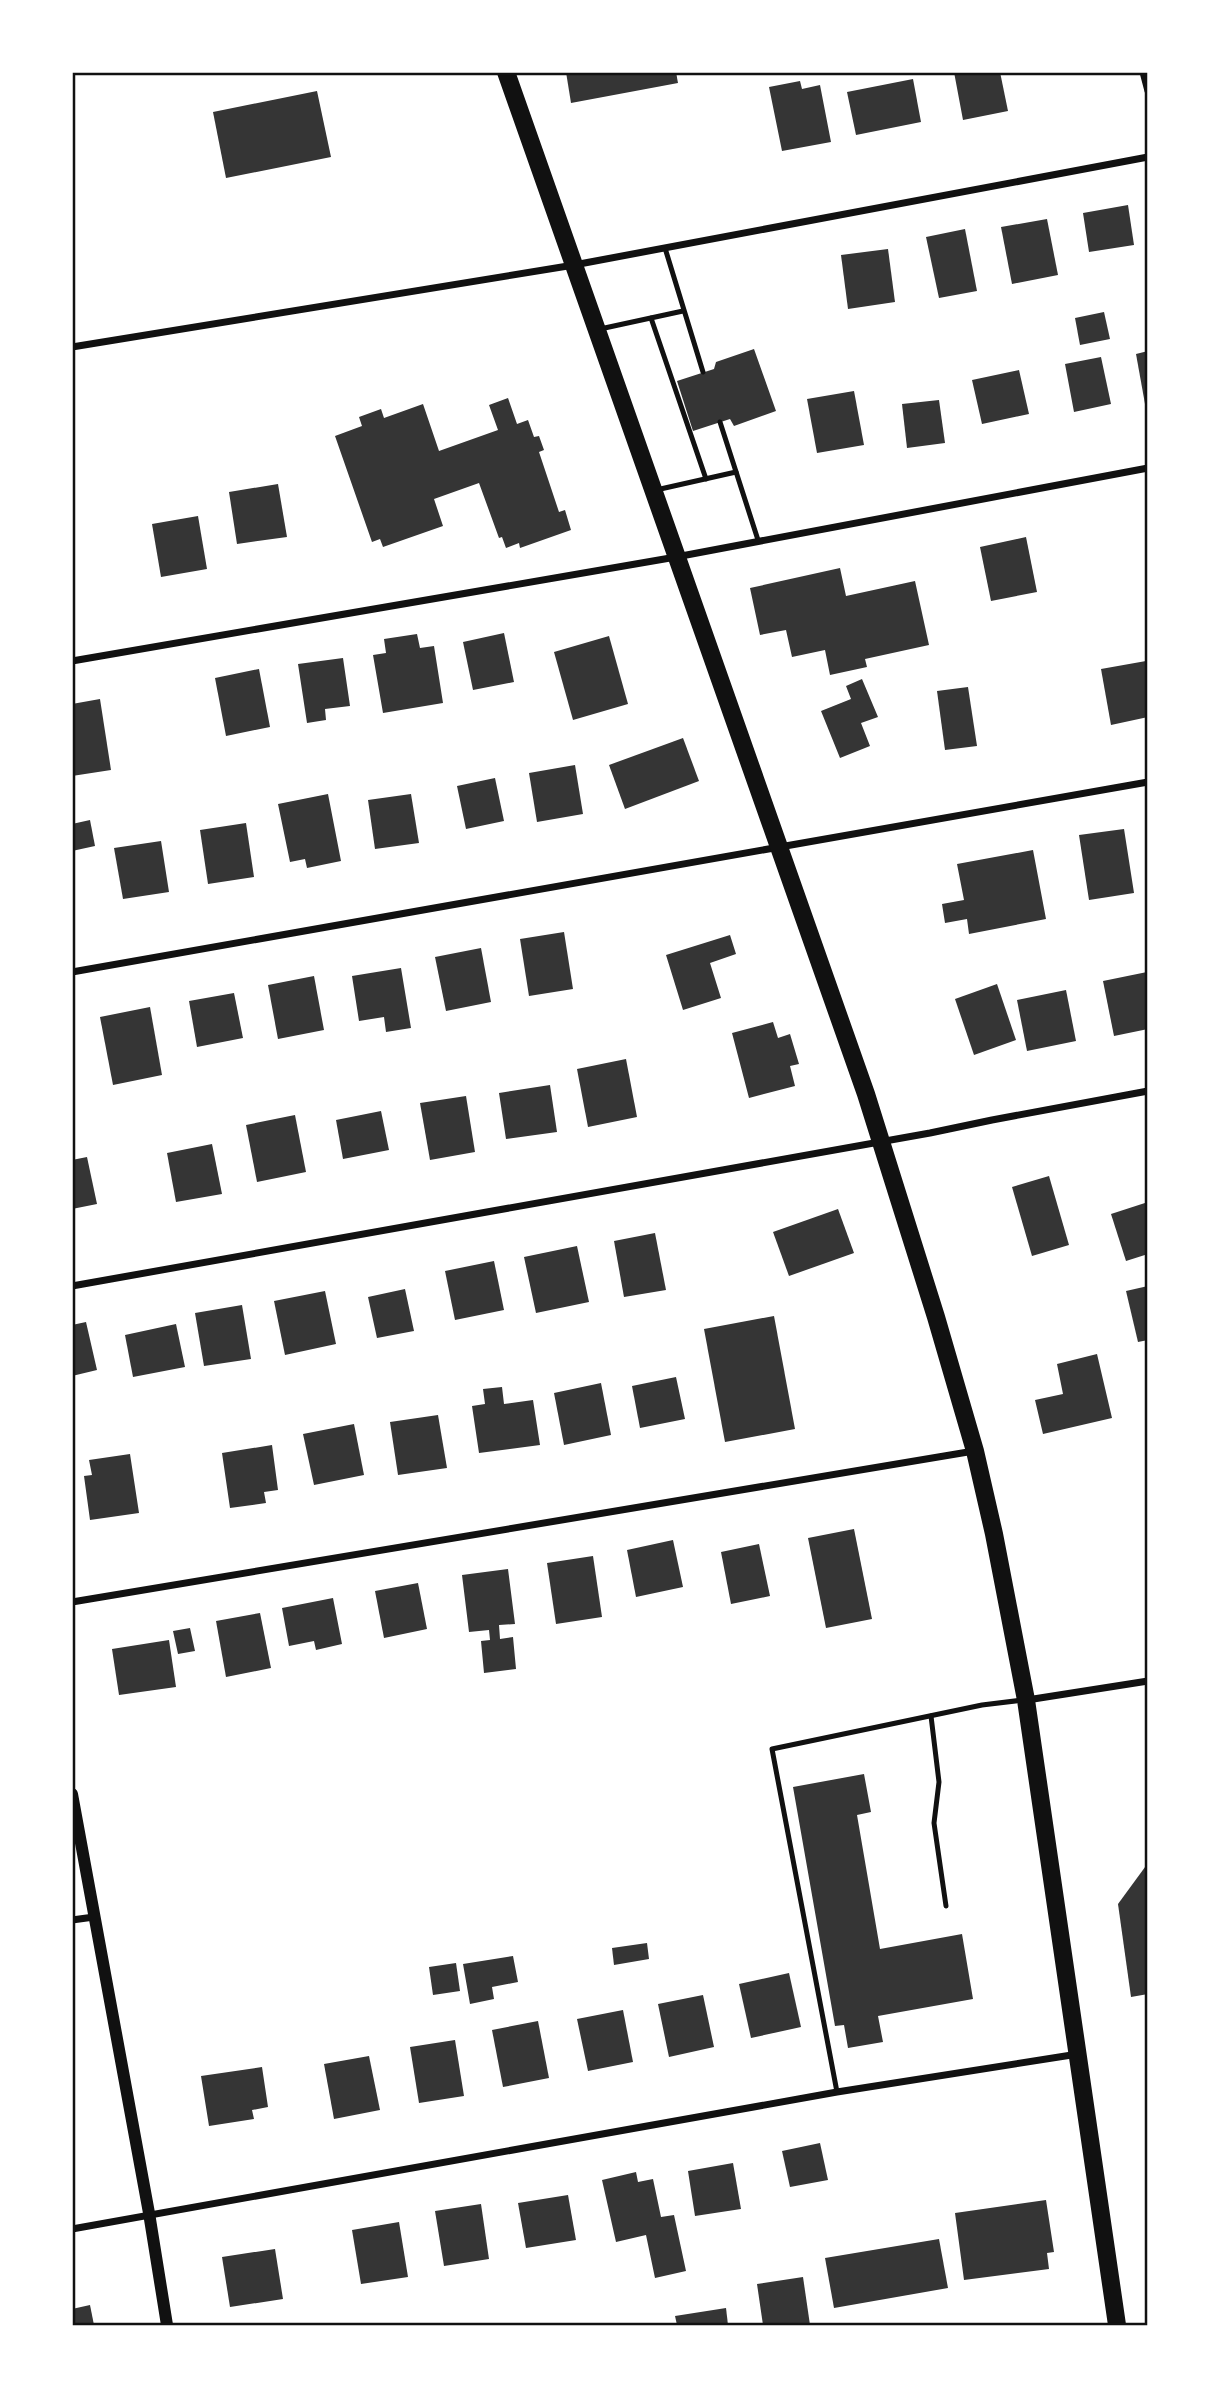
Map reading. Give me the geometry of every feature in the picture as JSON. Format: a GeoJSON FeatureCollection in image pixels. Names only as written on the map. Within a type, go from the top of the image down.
{"type":"FeatureCollection","features":[{"type":"Feature","properties":{"kind":"main road"},"geometry":{"type":"LineString","coordinates":[[506,72],[882,1142],[975,1451],[1026,1700],[1117,2325]]}},
{"type":"Feature","properties":{"kind":"street"},"geometry":{"type":"LineString","coordinates":[[1143,72],[1148,91]]}},
{"type":"Feature","properties":{"kind":"street"},"geometry":{"type":"LineString","coordinates":[[72,347],[574,265],[1148,157]]}},
{"type":"Feature","properties":{"kind":"street"},"geometry":{"type":"LineString","coordinates":[[72,661],[676,556],[1148,468]]}},
{"type":"Feature","properties":{"kind":"street"},"geometry":{"type":"LineString","coordinates":[[72,972],[1148,782]]}},
{"type":"Feature","properties":{"kind":"street"},"geometry":{"type":"LineString","coordinates":[[72,1286],[882,1142],[1148,1091]]}},
{"type":"Feature","properties":{"kind":"street"},"geometry":{"type":"LineString","coordinates":[[72,1602],[975,1451]]}},
{"type":"Feature","properties":{"kind":"street"},"geometry":{"type":"LineString","coordinates":[[1026,1700],[1148,1681]]}},
{"type":"Feature","properties":{"kind":"street"},"geometry":{"type":"LineString","coordinates":[[72,1794],[167,2325]]}},
{"type":"Feature","properties":{"kind":"street"},"geometry":{"type":"LineString","coordinates":[[72,1920],[94,1917]]}},
{"type":"Feature","properties":{"kind":"street"},"geometry":{"type":"LineString","coordinates":[[72,2228],[837,2092],[1078,2054]]}},
{"type":"Feature","properties":{"kind":"lane"},"geometry":{"type":"LineString","coordinates":[[665,248],[703,372]]}},
{"type":"Feature","properties":{"kind":"lane"},"geometry":{"type":"LineString","coordinates":[[597,329],[683,311]]}},
{"type":"Feature","properties":{"kind":"lane"},"geometry":{"type":"LineString","coordinates":[[651,318],[706,479]]}},
{"type":"Feature","properties":{"kind":"lane"},"geometry":{"type":"LineString","coordinates":[[720,422],[758,540]]}},
{"type":"Feature","properties":{"kind":"lane"},"geometry":{"type":"LineString","coordinates":[[653,491],[736,472]]}},
{"type":"Feature","properties":{"kind":"lane"},"geometry":{"type":"LineString","coordinates":[[837,2092],[772,1749],[982,1705],[1026,1700]]}},
{"type":"Feature","properties":{"kind":"lane"},"geometry":{"type":"LineString","coordinates":[[931,1716],[939,1782],[934,1824],[946,1906]]}},
{"type":"Feature","properties":{"kind":"building"},"geometry":{"type":"Polygon","coordinates":[[[566,72],[676,72],[678,83],[571,103],[566,72]]]}},
{"type":"Feature","properties":{"kind":"building"},"geometry":{"type":"Polygon","coordinates":[[[954,72],[1000,72],[1008,111],[963,120],[954,72]]]}},
{"type":"Feature","properties":{"kind":"building"},"geometry":{"type":"Polygon","coordinates":[[[913,79],[921,122],[856,135],[847,92],[913,79]]]}},
{"type":"Feature","properties":{"kind":"building"},"geometry":{"type":"Polygon","coordinates":[[[800,81],[802,89],[820,85],[831,142],[782,151],[769,87],[800,81]]]}},
{"type":"Feature","properties":{"kind":"building"},"geometry":{"type":"Polygon","coordinates":[[[317,91],[331,157],[226,178],[213,112],[317,91]]]}},
{"type":"Feature","properties":{"kind":"building"},"geometry":{"type":"Polygon","coordinates":[[[1128,205],[1134,245],[1089,252],[1083,213],[1128,205]]]}},
{"type":"Feature","properties":{"kind":"building"},"geometry":{"type":"Polygon","coordinates":[[[1047,219],[1058,275],[1012,284],[1001,227],[1047,219]]]}},
{"type":"Feature","properties":{"kind":"building"},"geometry":{"type":"Polygon","coordinates":[[[965,229],[977,291],[939,298],[926,237],[965,229]]]}},
{"type":"Feature","properties":{"kind":"building"},"geometry":{"type":"Polygon","coordinates":[[[888,249],[895,302],[848,309],[841,255],[888,249]]]}},
{"type":"Feature","properties":{"kind":"building"},"geometry":{"type":"Polygon","coordinates":[[[1104,312],[1110,339],[1080,345],[1075,318],[1104,312]]]}},
{"type":"Feature","properties":{"kind":"building"},"geometry":{"type":"Polygon","coordinates":[[[754,349],[776,411],[734,426],[730,419],[693,431],[677,381],[714,369],[716,362],[754,349]]]}},
{"type":"Feature","properties":{"kind":"building"},"geometry":{"type":"Polygon","coordinates":[[[1148,351],[1148,403],[1145,404],[1136,354],[1148,351]]]}},
{"type":"Feature","properties":{"kind":"building"},"geometry":{"type":"Polygon","coordinates":[[[1101,357],[1111,404],[1074,412],[1065,364],[1101,357]]]}},
{"type":"Feature","properties":{"kind":"building"},"geometry":{"type":"Polygon","coordinates":[[[1019,370],[1029,414],[982,424],[972,380],[1019,370]]]}},
{"type":"Feature","properties":{"kind":"building"},"geometry":{"type":"Polygon","coordinates":[[[854,391],[864,445],[817,453],[807,399],[854,391]]]}},
{"type":"Feature","properties":{"kind":"building"},"geometry":{"type":"Polygon","coordinates":[[[508,398],[517,424],[528,420],[534,437],[539,436],[544,450],[539,452],[559,512],[565,510],[571,530],[520,548],[519,543],[506,548],[502,537],[499,538],[479,483],[434,499],[443,526],[383,547],[380,539],[372,542],[335,436],[362,426],[359,417],[381,409],[384,418],[423,404],[439,451],[498,430],[489,405],[508,398]]]}},
{"type":"Feature","properties":{"kind":"building"},"geometry":{"type":"Polygon","coordinates":[[[939,400],[945,443],[907,448],[902,404],[939,400]]]}},
{"type":"Feature","properties":{"kind":"building"},"geometry":{"type":"Polygon","coordinates":[[[278,484],[287,537],[237,544],[229,492],[278,484]]]}},
{"type":"Feature","properties":{"kind":"building"},"geometry":{"type":"Polygon","coordinates":[[[198,516],[207,569],[161,577],[152,524],[198,516]]]}},
{"type":"Feature","properties":{"kind":"building"},"geometry":{"type":"Polygon","coordinates":[[[1026,537],[1037,592],[991,601],[980,547],[1026,537]]]}},
{"type":"Feature","properties":{"kind":"building"},"geometry":{"type":"Polygon","coordinates":[[[840,568],[846,596],[915,581],[929,645],[865,659],[867,667],[830,675],[825,650],[792,657],[786,630],[760,635],[750,588],[840,568]]]}},
{"type":"Feature","properties":{"kind":"building"},"geometry":{"type":"Polygon","coordinates":[[[504,633],[514,682],[473,690],[463,642],[504,633]]]}},
{"type":"Feature","properties":{"kind":"building"},"geometry":{"type":"Polygon","coordinates":[[[417,634],[420,648],[434,646],[443,703],[383,713],[373,655],[386,653],[384,639],[417,634]]]}},
{"type":"Feature","properties":{"kind":"building"},"geometry":{"type":"Polygon","coordinates":[[[609,636],[628,704],[573,720],[554,652],[609,636]]]}},
{"type":"Feature","properties":{"kind":"building"},"geometry":{"type":"Polygon","coordinates":[[[343,658],[350,706],[325,709],[326,720],[307,723],[298,664],[343,658]]]}},
{"type":"Feature","properties":{"kind":"building"},"geometry":{"type":"Polygon","coordinates":[[[1146,661],[1148,717],[1111,725],[1101,669],[1146,661]]]}},
{"type":"Feature","properties":{"kind":"building"},"geometry":{"type":"Polygon","coordinates":[[[259,669],[270,727],[226,736],[215,678],[259,669]]]}},
{"type":"Feature","properties":{"kind":"building"},"geometry":{"type":"Polygon","coordinates":[[[862,679],[878,717],[861,723],[870,746],[840,758],[821,711],[851,699],[846,686],[862,679]]]}},
{"type":"Feature","properties":{"kind":"building"},"geometry":{"type":"Polygon","coordinates":[[[968,687],[977,746],[945,750],[937,691],[968,687]]]}},
{"type":"Feature","properties":{"kind":"building"},"geometry":{"type":"Polygon","coordinates":[[[100,699],[111,770],[72,776],[72,704],[100,699]]]}},
{"type":"Feature","properties":{"kind":"building"},"geometry":{"type":"Polygon","coordinates":[[[683,738],[699,781],[625,809],[609,765],[683,738]]]}},
{"type":"Feature","properties":{"kind":"building"},"geometry":{"type":"Polygon","coordinates":[[[575,765],[583,814],[537,822],[529,773],[575,765]]]}},
{"type":"Feature","properties":{"kind":"building"},"geometry":{"type":"Polygon","coordinates":[[[495,778],[504,821],[466,829],[457,786],[495,778]]]}},
{"type":"Feature","properties":{"kind":"building"},"geometry":{"type":"Polygon","coordinates":[[[328,794],[341,861],[307,868],[305,859],[290,862],[278,804],[328,794]]]}},
{"type":"Feature","properties":{"kind":"building"},"geometry":{"type":"Polygon","coordinates":[[[411,794],[419,843],[375,849],[368,800],[411,794]]]}},
{"type":"Feature","properties":{"kind":"building"},"geometry":{"type":"Polygon","coordinates":[[[90,820],[95,846],[72,851],[72,824],[90,820]]]}},
{"type":"Feature","properties":{"kind":"building"},"geometry":{"type":"Polygon","coordinates":[[[246,823],[254,877],[208,884],[200,830],[246,823]]]}},
{"type":"Feature","properties":{"kind":"building"},"geometry":{"type":"Polygon","coordinates":[[[1124,829],[1134,893],[1089,900],[1079,835],[1124,829]]]}},
{"type":"Feature","properties":{"kind":"building"},"geometry":{"type":"Polygon","coordinates":[[[161,841],[169,892],[123,899],[114,848],[161,841]]]}},
{"type":"Feature","properties":{"kind":"building"},"geometry":{"type":"Polygon","coordinates":[[[1033,850],[1046,919],[969,934],[967,919],[945,923],[942,904],[964,900],[957,864],[1033,850]]]}},
{"type":"Feature","properties":{"kind":"building"},"geometry":{"type":"Polygon","coordinates":[[[564,932],[573,989],[529,996],[520,939],[564,932]]]}},
{"type":"Feature","properties":{"kind":"building"},"geometry":{"type":"Polygon","coordinates":[[[730,935],[736,954],[710,963],[721,998],[683,1010],[666,955],[730,935]]]}},
{"type":"Feature","properties":{"kind":"building"},"geometry":{"type":"Polygon","coordinates":[[[481,948],[491,1002],[446,1011],[435,957],[481,948]]]}},
{"type":"Feature","properties":{"kind":"building"},"geometry":{"type":"Polygon","coordinates":[[[401,968],[411,1028],[386,1032],[384,1017],[359,1021],[352,976],[401,968]]]}},
{"type":"Feature","properties":{"kind":"building"},"geometry":{"type":"Polygon","coordinates":[[[1147,972],[1148,1029],[1114,1036],[1103,981],[1147,972]]]}},
{"type":"Feature","properties":{"kind":"building"},"geometry":{"type":"Polygon","coordinates":[[[314,976],[324,1030],[278,1039],[268,985],[314,976]]]}},
{"type":"Feature","properties":{"kind":"building"},"geometry":{"type":"Polygon","coordinates":[[[997,984],[1016,1040],[974,1055],[955,999],[997,984]]]}},
{"type":"Feature","properties":{"kind":"building"},"geometry":{"type":"Polygon","coordinates":[[[1066,990],[1076,1041],[1027,1051],[1017,1000],[1066,990]]]}},
{"type":"Feature","properties":{"kind":"building"},"geometry":{"type":"Polygon","coordinates":[[[234,993],[243,1038],[197,1047],[189,1001],[234,993]]]}},
{"type":"Feature","properties":{"kind":"building"},"geometry":{"type":"Polygon","coordinates":[[[150,1007],[162,1075],[113,1085],[100,1017],[150,1007]]]}},
{"type":"Feature","properties":{"kind":"building"},"geometry":{"type":"Polygon","coordinates":[[[773,1022],[778,1038],[790,1034],[799,1064],[790,1066],[795,1086],[749,1098],[732,1033],[773,1022]]]}},
{"type":"Feature","properties":{"kind":"building"},"geometry":{"type":"Polygon","coordinates":[[[626,1059],[637,1117],[588,1127],[577,1069],[626,1059]]]}},
{"type":"Feature","properties":{"kind":"building"},"geometry":{"type":"Polygon","coordinates":[[[550,1085],[557,1132],[506,1139],[499,1093],[550,1085]]]}},
{"type":"Feature","properties":{"kind":"building"},"geometry":{"type":"Polygon","coordinates":[[[466,1096],[475,1152],[430,1160],[420,1103],[466,1096]]]}},
{"type":"Feature","properties":{"kind":"building"},"geometry":{"type":"Polygon","coordinates":[[[381,1111],[389,1150],[343,1159],[336,1120],[381,1111]]]}},
{"type":"Feature","properties":{"kind":"building"},"geometry":{"type":"Polygon","coordinates":[[[295,1115],[306,1172],[257,1182],[246,1125],[295,1115]]]}},
{"type":"Feature","properties":{"kind":"building"},"geometry":{"type":"Polygon","coordinates":[[[212,1144],[222,1194],[176,1202],[167,1153],[212,1144]]]}},
{"type":"Feature","properties":{"kind":"building"},"geometry":{"type":"Polygon","coordinates":[[[87,1157],[97,1204],[72,1209],[72,1160],[87,1157]]]}},
{"type":"Feature","properties":{"kind":"building"},"geometry":{"type":"Polygon","coordinates":[[[1049,1176],[1069,1245],[1032,1256],[1012,1187],[1049,1176]]]}},
{"type":"Feature","properties":{"kind":"building"},"geometry":{"type":"Polygon","coordinates":[[[1148,1202],[1148,1254],[1126,1261],[1111,1214],[1148,1202]]]}},
{"type":"Feature","properties":{"kind":"building"},"geometry":{"type":"Polygon","coordinates":[[[838,1209],[854,1253],[789,1276],[773,1232],[838,1209]]]}},
{"type":"Feature","properties":{"kind":"building"},"geometry":{"type":"Polygon","coordinates":[[[655,1233],[666,1290],[624,1297],[614,1241],[655,1233]]]}},
{"type":"Feature","properties":{"kind":"building"},"geometry":{"type":"Polygon","coordinates":[[[577,1246],[589,1302],[536,1313],[524,1257],[577,1246]]]}},
{"type":"Feature","properties":{"kind":"building"},"geometry":{"type":"Polygon","coordinates":[[[494,1261],[504,1310],[455,1320],[445,1271],[494,1261]]]}},
{"type":"Feature","properties":{"kind":"building"},"geometry":{"type":"Polygon","coordinates":[[[1148,1286],[1148,1340],[1138,1342],[1126,1291],[1148,1286]]]}},
{"type":"Feature","properties":{"kind":"building"},"geometry":{"type":"Polygon","coordinates":[[[405,1289],[414,1331],[377,1338],[368,1297],[405,1289]]]}},
{"type":"Feature","properties":{"kind":"building"},"geometry":{"type":"Polygon","coordinates":[[[325,1291],[336,1344],[285,1355],[274,1301],[325,1291]]]}},
{"type":"Feature","properties":{"kind":"building"},"geometry":{"type":"Polygon","coordinates":[[[242,1305],[251,1359],[204,1366],[195,1313],[242,1305]]]}},
{"type":"Feature","properties":{"kind":"building"},"geometry":{"type":"Polygon","coordinates":[[[774,1316],[795,1429],[725,1442],[704,1329],[774,1316]]]}},
{"type":"Feature","properties":{"kind":"building"},"geometry":{"type":"Polygon","coordinates":[[[86,1322],[97,1370],[72,1376],[72,1325],[86,1322]]]}},
{"type":"Feature","properties":{"kind":"building"},"geometry":{"type":"Polygon","coordinates":[[[176,1324],[185,1367],[133,1377],[125,1335],[176,1324]]]}},
{"type":"Feature","properties":{"kind":"building"},"geometry":{"type":"Polygon","coordinates":[[[1097,1354],[1112,1418],[1043,1434],[1035,1400],[1063,1394],[1057,1364],[1097,1354]]]}},
{"type":"Feature","properties":{"kind":"building"},"geometry":{"type":"Polygon","coordinates":[[[676,1377],[685,1419],[640,1428],[632,1386],[676,1377]]]}},
{"type":"Feature","properties":{"kind":"building"},"geometry":{"type":"Polygon","coordinates":[[[601,1383],[611,1435],[564,1445],[554,1393],[601,1383]]]}},
{"type":"Feature","properties":{"kind":"building"},"geometry":{"type":"Polygon","coordinates":[[[502,1387],[504,1404],[533,1400],[540,1445],[479,1453],[472,1406],[485,1404],[483,1389],[502,1387]]]}},
{"type":"Feature","properties":{"kind":"building"},"geometry":{"type":"Polygon","coordinates":[[[438,1415],[447,1468],[398,1475],[390,1422],[438,1415]]]}},
{"type":"Feature","properties":{"kind":"building"},"geometry":{"type":"Polygon","coordinates":[[[354,1424],[364,1475],[314,1485],[303,1434],[354,1424]]]}},
{"type":"Feature","properties":{"kind":"building"},"geometry":{"type":"Polygon","coordinates":[[[272,1445],[278,1490],[264,1492],[266,1503],[230,1508],[222,1453],[272,1445]]]}},
{"type":"Feature","properties":{"kind":"building"},"geometry":{"type":"Polygon","coordinates":[[[130,1454],[139,1513],[90,1520],[84,1476],[92,1475],[89,1460],[130,1454]]]}},
{"type":"Feature","properties":{"kind":"building"},"geometry":{"type":"Polygon","coordinates":[[[854,1529],[872,1619],[826,1628],[808,1538],[854,1529]]]}},
{"type":"Feature","properties":{"kind":"building"},"geometry":{"type":"Polygon","coordinates":[[[673,1540],[683,1587],[636,1597],[627,1550],[673,1540]]]}},
{"type":"Feature","properties":{"kind":"building"},"geometry":{"type":"Polygon","coordinates":[[[759,1544],[770,1596],[731,1604],[721,1552],[759,1544]]]}},
{"type":"Feature","properties":{"kind":"building"},"geometry":{"type":"Polygon","coordinates":[[[593,1556],[602,1617],[556,1624],[547,1563],[593,1556]]]}},
{"type":"Feature","properties":{"kind":"building"},"geometry":{"type":"Polygon","coordinates":[[[508,1569],[515,1624],[499,1625],[500,1639],[513,1637],[516,1669],[484,1673],[481,1641],[490,1640],[489,1630],[469,1632],[462,1575],[508,1569]]]}},
{"type":"Feature","properties":{"kind":"building"},"geometry":{"type":"Polygon","coordinates":[[[418,1583],[427,1629],[384,1638],[375,1591],[418,1583]]]}},
{"type":"Feature","properties":{"kind":"building"},"geometry":{"type":"Polygon","coordinates":[[[333,1598],[342,1644],[316,1650],[314,1641],[289,1646],[282,1608],[333,1598]]]}},
{"type":"Feature","properties":{"kind":"building"},"geometry":{"type":"Polygon","coordinates":[[[260,1613],[271,1668],[226,1677],[216,1621],[260,1613]]]}},
{"type":"Feature","properties":{"kind":"building"},"geometry":{"type":"Polygon","coordinates":[[[190,1628],[195,1651],[178,1654],[173,1631],[190,1628]]]}},
{"type":"Feature","properties":{"kind":"building"},"geometry":{"type":"Polygon","coordinates":[[[169,1640],[176,1687],[119,1695],[112,1649],[169,1640]]]}},
{"type":"Feature","properties":{"kind":"building"},"geometry":{"type":"Polygon","coordinates":[[[864,1774],[871,1812],[857,1815],[880,1949],[962,1934],[973,1999],[878,2016],[883,2042],[848,2048],[844,2025],[835,2026],[793,1787],[864,1774]]]}},
{"type":"Feature","properties":{"kind":"building"},"geometry":{"type":"Polygon","coordinates":[[[1148,1863],[1148,1994],[1131,1997],[1118,1904],[1148,1863]]]}},
{"type":"Feature","properties":{"kind":"building"},"geometry":{"type":"Polygon","coordinates":[[[647,1943],[649,1959],[614,1965],[612,1948],[647,1943]]]}},
{"type":"Feature","properties":{"kind":"building"},"geometry":{"type":"Polygon","coordinates":[[[513,1956],[518,1982],[492,1987],[494,1999],[470,2004],[463,1964],[513,1956]]]}},
{"type":"Feature","properties":{"kind":"building"},"geometry":{"type":"Polygon","coordinates":[[[456,1963],[460,1991],[433,1995],[429,1967],[456,1963]]]}},
{"type":"Feature","properties":{"kind":"building"},"geometry":{"type":"Polygon","coordinates":[[[789,1973],[801,2027],[751,2038],[739,1984],[789,1973]]]}},
{"type":"Feature","properties":{"kind":"building"},"geometry":{"type":"Polygon","coordinates":[[[703,1995],[714,2047],[669,2057],[658,2004],[703,1995]]]}},
{"type":"Feature","properties":{"kind":"building"},"geometry":{"type":"Polygon","coordinates":[[[623,2010],[633,2062],[588,2071],[577,2019],[623,2010]]]}},
{"type":"Feature","properties":{"kind":"building"},"geometry":{"type":"Polygon","coordinates":[[[538,2021],[549,2078],[503,2087],[492,2030],[538,2021]]]}},
{"type":"Feature","properties":{"kind":"building"},"geometry":{"type":"Polygon","coordinates":[[[455,2040],[464,2096],[419,2103],[410,2047],[455,2040]]]}},
{"type":"Feature","properties":{"kind":"building"},"geometry":{"type":"Polygon","coordinates":[[[369,2056],[380,2110],[334,2119],[324,2064],[369,2056]]]}},
{"type":"Feature","properties":{"kind":"building"},"geometry":{"type":"Polygon","coordinates":[[[262,2067],[268,2107],[252,2110],[254,2119],[209,2126],[201,2076],[262,2067]]]}},
{"type":"Feature","properties":{"kind":"building"},"geometry":{"type":"Polygon","coordinates":[[[820,2143],[828,2180],[790,2187],[782,2151],[820,2143]]]}},
{"type":"Feature","properties":{"kind":"building"},"geometry":{"type":"Polygon","coordinates":[[[733,2163],[741,2209],[695,2216],[688,2171],[733,2163]]]}},
{"type":"Feature","properties":{"kind":"building"},"geometry":{"type":"Polygon","coordinates":[[[636,2172],[638,2182],[653,2179],[661,2217],[674,2215],[686,2271],[655,2278],[646,2235],[616,2242],[602,2180],[636,2172]]]}},
{"type":"Feature","properties":{"kind":"building"},"geometry":{"type":"Polygon","coordinates":[[[568,2195],[576,2240],[526,2248],[518,2203],[568,2195]]]}},
{"type":"Feature","properties":{"kind":"building"},"geometry":{"type":"Polygon","coordinates":[[[1046,2200],[1054,2252],[1047,2253],[1049,2269],[964,2280],[955,2213],[1046,2200]]]}},
{"type":"Feature","properties":{"kind":"building"},"geometry":{"type":"Polygon","coordinates":[[[481,2204],[489,2259],[444,2266],[435,2211],[481,2204]]]}},
{"type":"Feature","properties":{"kind":"building"},"geometry":{"type":"Polygon","coordinates":[[[399,2222],[408,2277],[361,2284],[352,2230],[399,2222]]]}},
{"type":"Feature","properties":{"kind":"building"},"geometry":{"type":"Polygon","coordinates":[[[939,2239],[948,2288],[834,2308],[825,2258],[939,2239]]]}},
{"type":"Feature","properties":{"kind":"building"},"geometry":{"type":"Polygon","coordinates":[[[275,2249],[283,2299],[230,2307],[222,2257],[275,2249]]]}},
{"type":"Feature","properties":{"kind":"building"},"geometry":{"type":"Polygon","coordinates":[[[803,2277],[810,2325],[763,2325],[757,2284],[803,2277]]]}},
{"type":"Feature","properties":{"kind":"building"},"geometry":{"type":"Polygon","coordinates":[[[90,2305],[94,2325],[72,2325],[72,2309],[90,2305]]]}},
{"type":"Feature","properties":{"kind":"building"},"geometry":{"type":"Polygon","coordinates":[[[726,2308],[728,2325],[677,2325],[675,2316],[726,2308]]]}}]}
